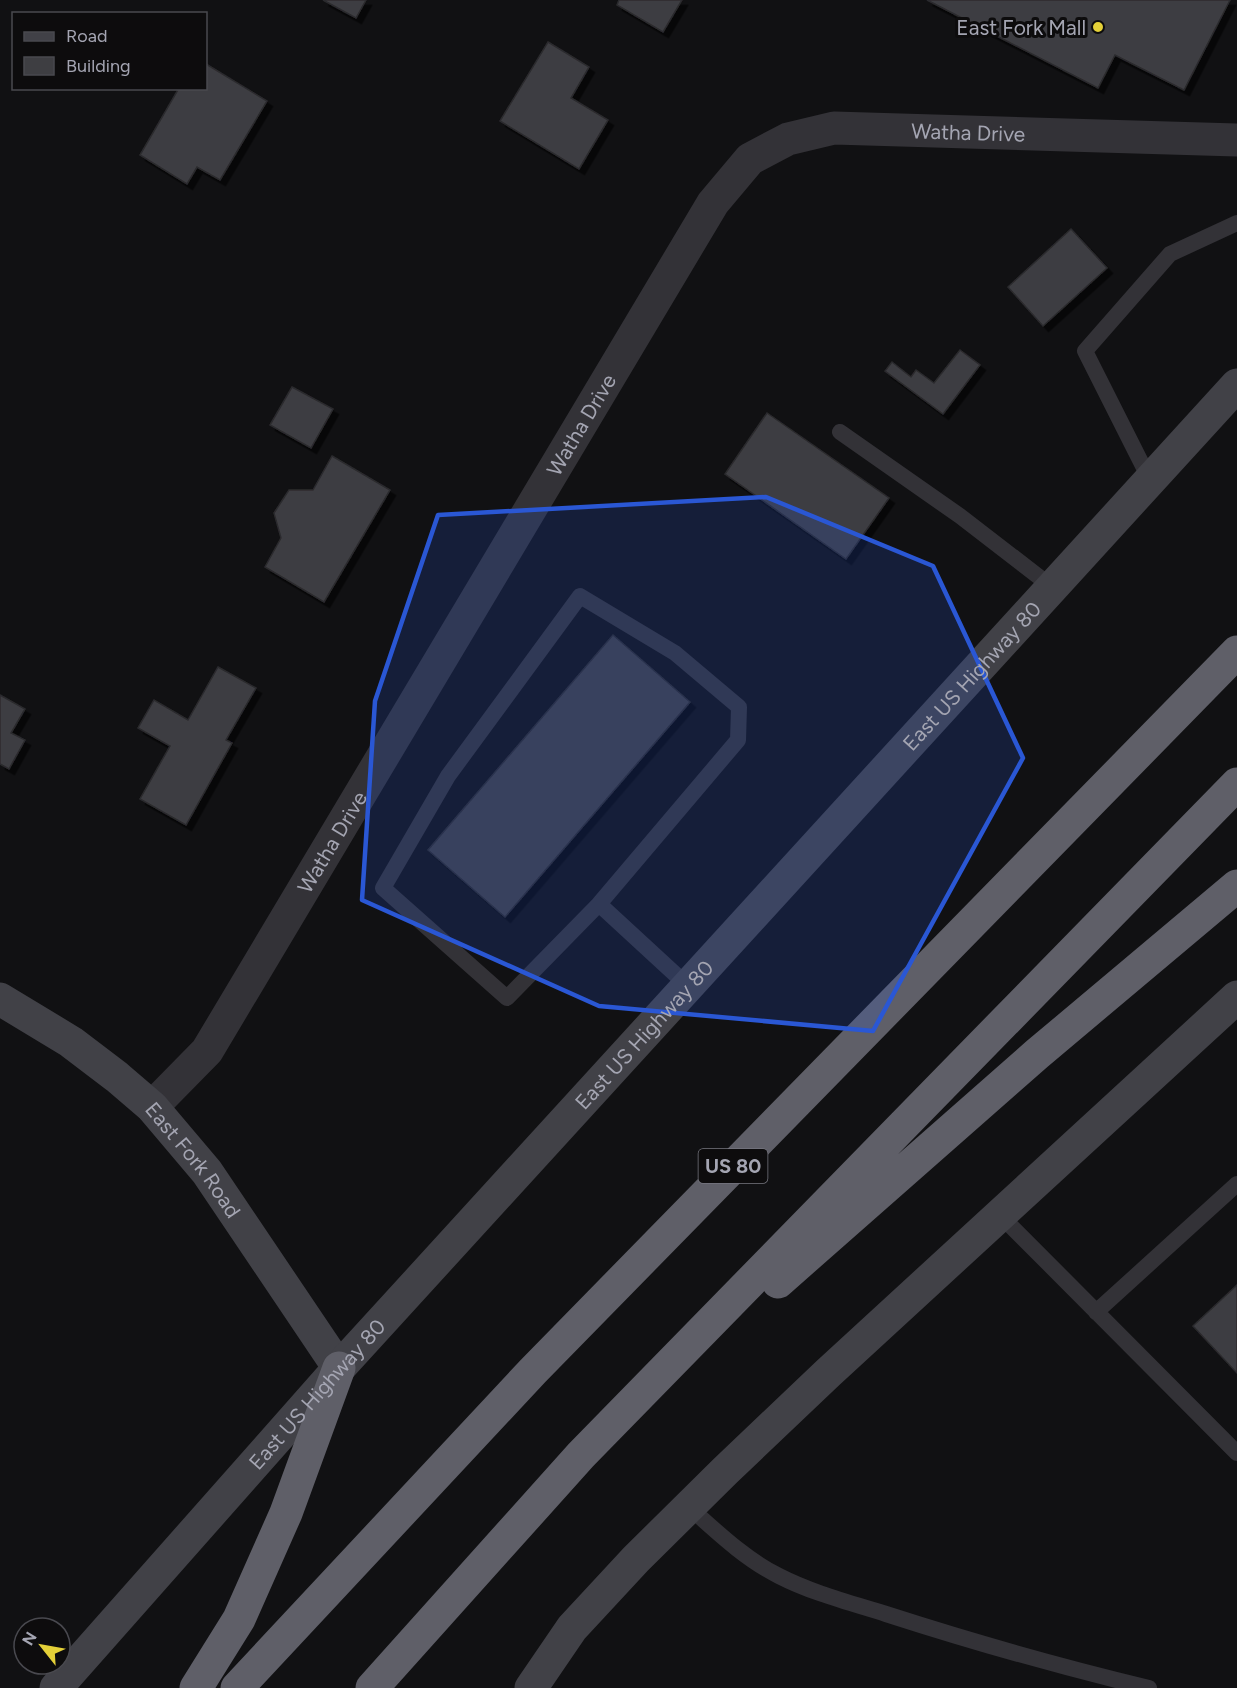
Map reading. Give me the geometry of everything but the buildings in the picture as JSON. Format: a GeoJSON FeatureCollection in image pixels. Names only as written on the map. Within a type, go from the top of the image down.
{"type":"FeatureCollection","features":[{"type":"Feature","properties":{"kind":"highway","name":"US 80"},"geometry":{"type":"LineString","coordinates":[[237,1688],[533,1371],[1237,652]]}},
{"type":"Feature","properties":{"kind":"highway"},"geometry":{"type":"LineString","coordinates":[[372,1688],[581,1455],[1237,784]]}},
{"type":"Feature","properties":{"kind":"highway"},"geometry":{"type":"LineString","coordinates":[[581,1455],[1028,1062],[1237,886]]}},
{"type":"Feature","properties":{"kind":"highway"},"geometry":{"type":"LineString","coordinates":[[196,1688],[239,1619],[286,1513],[339,1368]]}},
{"type":"Feature","properties":{"kind":"main road","name":"East US Highway 80"},"geometry":{"type":"LineString","coordinates":[[56,1688],[339,1368],[1237,385]]}},
{"type":"Feature","properties":{"kind":"main road"},"geometry":{"type":"LineString","coordinates":[[531,1688],[573,1628],[636,1559],[688,1507],[828,1373],[1237,998]]}},
{"type":"Feature","properties":{"kind":"main road","name":"East Fork Road"},"geometry":{"type":"LineString","coordinates":[[0,999],[71,1042],[152,1107],[207,1172],[339,1368]]}},
{"type":"Feature","properties":{"kind":"street","name":"Watha Drive"},"geometry":{"type":"LineString","coordinates":[[152,1107],[207,1050],[712,203],[750,159],[788,139],[834,128],[1237,140]]}},
{"type":"Feature","properties":{"kind":"lane"},"geometry":{"type":"LineString","coordinates":[[1150,480],[1085,351],[1170,254],[1237,223]]}},
{"type":"Feature","properties":{"kind":"lane"},"geometry":{"type":"LineString","coordinates":[[840,432],[960,516],[1052,587]]}},
{"type":"Feature","properties":{"kind":"lane"},"geometry":{"type":"LineString","coordinates":[[580,596],[675,653],[739,707],[738,740],[599,904],[507,998],[383,888],[448,776],[580,596]]}},
{"type":"Feature","properties":{"kind":"lane"},"geometry":{"type":"LineString","coordinates":[[599,904],[688,986]]}},
{"type":"Feature","properties":{"kind":"lane"},"geometry":{"type":"LineString","coordinates":[[1096,1312],[1237,1184]]}},
{"type":"Feature","properties":{"kind":"lane"},"geometry":{"type":"LineString","coordinates":[[1000,1215],[1237,1453]]}},
{"type":"Feature","properties":{"kind":"lane"},"geometry":{"type":"LineString","coordinates":[[688,1507],[747,1557],[780,1576],[918,1625],[1085,1673],[1149,1688]]}},
{"type":"Feature","properties":{"kind":"highlighted area"},"geometry":{"type":"Polygon","coordinates":[[[766,497],[933,566],[1023,758],[873,1031],[599,1006],[362,900],[375,701],[438,515],[766,497]]]}},
{"type":"Feature","properties":{"kind":"place","name":"East Fork Mall"},"geometry":{"type":"Point","coordinates":[1098,27]}}]}
